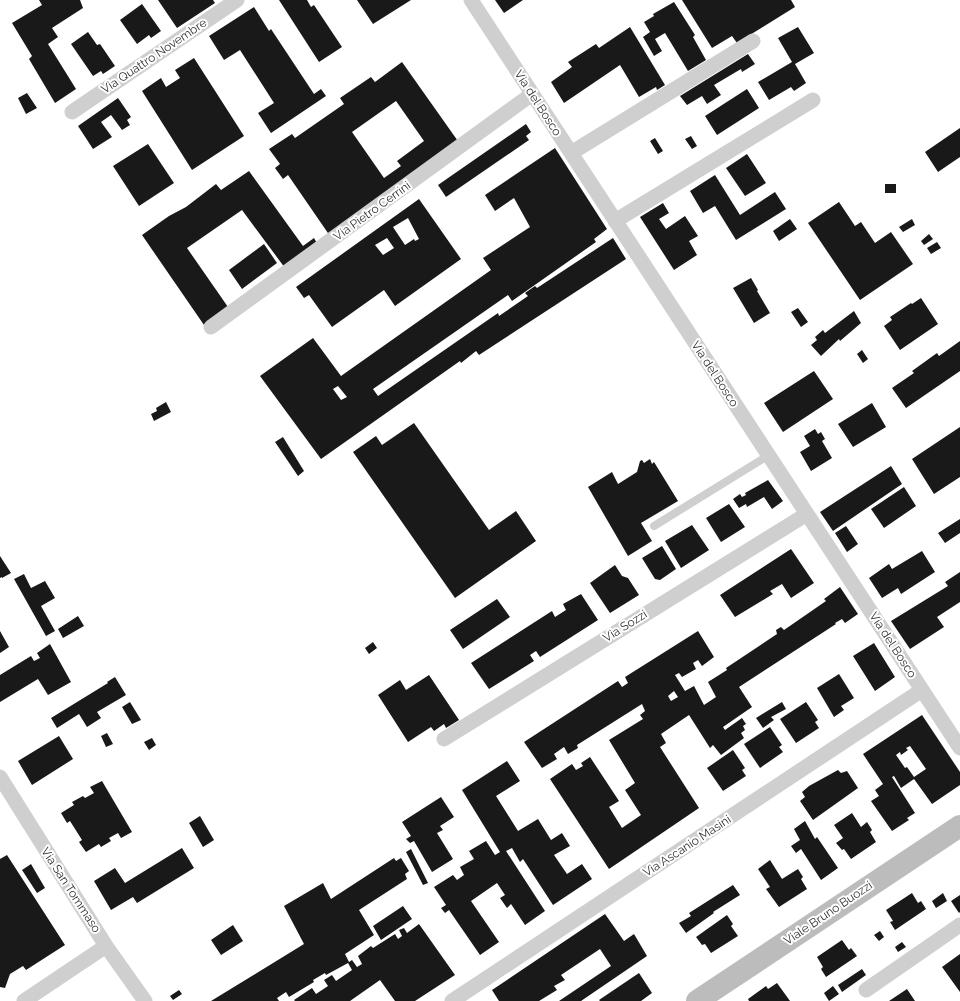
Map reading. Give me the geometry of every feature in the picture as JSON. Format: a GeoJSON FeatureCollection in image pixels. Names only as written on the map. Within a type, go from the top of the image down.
{"type":"FeatureCollection","features":[{"type":"Feature","properties":{"kind":"main road","name":"Viale Bruno Buozzi"},"geometry":{"type":"LineString","coordinates":[[697,1001],[960,826]]}},
{"type":"Feature","properties":{"kind":"street","name":"Via Quattro Novembre"},"geometry":{"type":"LineString","coordinates":[[72,112],[237,0]]}},
{"type":"Feature","properties":{"kind":"street","name":"Via del Bosco"},"geometry":{"type":"LineString","coordinates":[[470,0],[960,748]]}},
{"type":"Feature","properties":{"kind":"street"},"geometry":{"type":"LineString","coordinates":[[571,154],[753,42]]}},
{"type":"Feature","properties":{"kind":"street","name":"Via Pietro Cerrini"},"geometry":{"type":"LineString","coordinates":[[211,327],[532,94]]}},
{"type":"Feature","properties":{"kind":"street"},"geometry":{"type":"LineString","coordinates":[[615,221],[813,100]]}},
{"type":"Feature","properties":{"kind":"street","name":"Via Sozzi"},"geometry":{"type":"LineString","coordinates":[[444,738],[807,514]]}},
{"type":"Feature","properties":{"kind":"street","name":"Via Ascanio Masini"},"geometry":{"type":"LineString","coordinates":[[452,1001],[922,690]]}},
{"type":"Feature","properties":{"kind":"street","name":"Via San Tommaso"},"geometry":{"type":"LineString","coordinates":[[0,777],[106,946],[145,1001]]}},
{"type":"Feature","properties":{"kind":"street"},"geometry":{"type":"LineString","coordinates":[[866,990],[960,925]]}},
{"type":"Feature","properties":{"kind":"street"},"geometry":{"type":"LineString","coordinates":[[24,1001],[106,946]]}},
{"type":"Feature","properties":{"kind":"lane"},"geometry":{"type":"LineString","coordinates":[[654,526],[769,455]]}},
{"type":"Feature","properties":{"kind":"building"},"geometry":{"type":"Polygon","coordinates":[[[39,0],[80,0],[83,8],[52,28],[58,37],[48,44],[76,89],[55,103],[29,59],[32,56],[12,23],[42,5],[39,0]]]}},
{"type":"Feature","properties":{"kind":"building"},"geometry":{"type":"Polygon","coordinates":[[[158,0],[213,0],[215,3],[177,28],[158,0]]]}},
{"type":"Feature","properties":{"kind":"building"},"geometry":{"type":"Polygon","coordinates":[[[279,0],[307,0],[311,7],[314,5],[342,47],[319,62],[279,0]]]}},
{"type":"Feature","properties":{"kind":"building"},"geometry":{"type":"Polygon","coordinates":[[[357,0],[411,0],[373,24],[357,0]]]}},
{"type":"Feature","properties":{"kind":"building"},"geometry":{"type":"Polygon","coordinates":[[[495,0],[523,0],[504,13],[495,0]]]}},
{"type":"Feature","properties":{"kind":"building"},"geometry":{"type":"Polygon","coordinates":[[[682,0],[791,0],[795,7],[737,43],[732,36],[712,48],[682,0]]]}},
{"type":"Feature","properties":{"kind":"building"},"geometry":{"type":"Polygon","coordinates":[[[674,2],[695,35],[693,37],[706,60],[688,71],[665,33],[655,39],[662,51],[654,56],[643,37],[650,32],[644,22],[654,16],[653,14],[674,2]]]}},
{"type":"Feature","properties":{"kind":"building"},"geometry":{"type":"Polygon","coordinates":[[[142,4],[161,31],[151,38],[149,35],[137,44],[120,20],[142,4]]]}},
{"type":"Feature","properties":{"kind":"building"},"geometry":{"type":"Polygon","coordinates":[[[254,7],[269,31],[271,29],[314,94],[321,89],[326,96],[271,133],[258,113],[274,103],[240,50],[224,60],[209,36],[254,7]]]}},
{"type":"Feature","properties":{"kind":"building"},"geometry":{"type":"Polygon","coordinates":[[[630,27],[665,85],[657,90],[656,87],[639,97],[620,65],[564,103],[551,82],[572,67],[568,62],[596,44],[599,48],[630,27]]]}},
{"type":"Feature","properties":{"kind":"building"},"geometry":{"type":"Polygon","coordinates":[[[798,27],[814,53],[795,64],[806,83],[794,91],[791,87],[769,100],[758,82],[792,62],[778,38],[798,27]]]}},
{"type":"Feature","properties":{"kind":"building"},"geometry":{"type":"Polygon","coordinates":[[[88,32],[97,45],[100,44],[115,66],[103,74],[101,71],[93,76],[71,44],[88,32]]]}},
{"type":"Feature","properties":{"kind":"building"},"geometry":{"type":"Polygon","coordinates":[[[748,54],[755,64],[742,72],[741,69],[714,85],[721,95],[707,104],[702,96],[687,105],[680,96],[748,54]]]}},
{"type":"Feature","properties":{"kind":"building"},"geometry":{"type":"Polygon","coordinates":[[[194,58],[244,136],[192,170],[142,91],[161,78],[166,87],[180,78],[175,70],[194,58]]]}},
{"type":"Feature","properties":{"kind":"building"},"geometry":{"type":"Polygon","coordinates":[[[402,62],[460,144],[330,236],[288,175],[283,179],[275,168],[280,164],[269,149],[292,134],[295,138],[344,104],[340,98],[371,77],[375,82],[402,62]],[[396,101],[352,132],[384,178],[401,166],[397,161],[424,141],[396,101]]]}},
{"type":"Feature","properties":{"kind":"building"},"geometry":{"type":"Polygon","coordinates":[[[747,89],[759,108],[717,135],[705,116],[747,89]]]}},
{"type":"Feature","properties":{"kind":"building"},"geometry":{"type":"Polygon","coordinates":[[[27,93],[37,108],[26,114],[18,98],[27,93]]]}},
{"type":"Feature","properties":{"kind":"building"},"geometry":{"type":"Polygon","coordinates":[[[118,98],[131,117],[127,120],[130,125],[122,130],[111,115],[101,122],[112,137],[93,149],[78,126],[118,98]]]}},
{"type":"Feature","properties":{"kind":"building"},"geometry":{"type":"Polygon","coordinates":[[[526,124],[531,132],[526,136],[529,140],[446,197],[438,185],[526,124]]]}},
{"type":"Feature","properties":{"kind":"building"},"geometry":{"type":"Polygon","coordinates":[[[960,128],[960,157],[938,172],[925,152],[960,128]]]}},
{"type":"Feature","properties":{"kind":"building"},"geometry":{"type":"Polygon","coordinates":[[[691,136],[697,146],[692,149],[685,139],[691,136]]]}},
{"type":"Feature","properties":{"kind":"building"},"geometry":{"type":"Polygon","coordinates":[[[655,138],[663,151],[658,154],[650,141],[655,138]]]}},
{"type":"Feature","properties":{"kind":"building"},"geometry":{"type":"Polygon","coordinates":[[[148,144],[174,183],[139,206],[113,166],[148,144]]]}},
{"type":"Feature","properties":{"kind":"building"},"geometry":{"type":"Polygon","coordinates":[[[555,148],[607,229],[594,239],[596,242],[512,301],[508,295],[373,389],[378,396],[498,313],[499,316],[528,296],[525,293],[535,286],[537,288],[613,238],[626,259],[479,355],[476,351],[461,363],[460,361],[321,459],[260,376],[313,338],[341,376],[491,270],[483,258],[530,227],[514,198],[495,211],[485,195],[555,148]],[[338,386],[333,389],[341,400],[347,397],[338,386]]]}},
{"type":"Feature","properties":{"kind":"building"},"geometry":{"type":"Polygon","coordinates":[[[747,154],[766,183],[745,196],[726,168],[747,154]]]}},
{"type":"Feature","properties":{"kind":"building"},"geometry":{"type":"Polygon","coordinates":[[[249,171],[303,246],[314,238],[318,245],[285,268],[242,210],[187,248],[228,307],[204,325],[142,235],[169,216],[186,207],[216,184],[221,190],[249,171]]]}},
{"type":"Feature","properties":{"kind":"building"},"geometry":{"type":"Polygon","coordinates":[[[715,175],[740,215],[775,192],[786,209],[736,240],[715,206],[703,213],[690,191],[715,175]]]}},
{"type":"Feature","properties":{"kind":"building"},"geometry":{"type":"Polygon","coordinates":[[[885,184],[896,184],[896,193],[885,193],[885,184]]]}},
{"type":"Feature","properties":{"kind":"building"},"geometry":{"type":"Polygon","coordinates":[[[419,199],[461,259],[395,306],[384,290],[332,327],[309,295],[304,298],[296,287],[419,199]],[[408,218],[393,227],[405,245],[414,239],[415,241],[419,239],[408,218]],[[387,238],[375,245],[383,255],[394,248],[387,238]]]}},
{"type":"Feature","properties":{"kind":"building"},"geometry":{"type":"Polygon","coordinates":[[[839,202],[855,226],[861,222],[875,243],[891,232],[913,264],[860,300],[808,223],[839,202]]]}},
{"type":"Feature","properties":{"kind":"building"},"geometry":{"type":"Polygon","coordinates":[[[663,203],[669,213],[659,219],[666,229],[685,216],[698,236],[689,241],[697,255],[674,270],[640,217],[663,203]]]}},
{"type":"Feature","properties":{"kind":"building"},"geometry":{"type":"Polygon","coordinates":[[[790,219],[797,229],[779,241],[773,231],[790,219]]]}},
{"type":"Feature","properties":{"kind":"building"},"geometry":{"type":"Polygon","coordinates":[[[912,219],[915,225],[903,232],[899,227],[912,219]]]}},
{"type":"Feature","properties":{"kind":"building"},"geometry":{"type":"Polygon","coordinates":[[[929,234],[933,239],[924,245],[921,241],[929,234]]]}},
{"type":"Feature","properties":{"kind":"building"},"geometry":{"type":"Polygon","coordinates":[[[937,242],[941,248],[931,254],[927,248],[937,242]]]}},
{"type":"Feature","properties":{"kind":"building"},"geometry":{"type":"Polygon","coordinates":[[[264,244],[277,263],[242,289],[229,270],[264,244]]]}},
{"type":"Feature","properties":{"kind":"building"},"geometry":{"type":"Polygon","coordinates":[[[751,278],[770,313],[754,323],[733,288],[751,278]]]}},
{"type":"Feature","properties":{"kind":"building"},"geometry":{"type":"Polygon","coordinates":[[[921,298],[938,324],[900,350],[884,326],[892,320],[890,317],[921,298]]]}},
{"type":"Feature","properties":{"kind":"building"},"geometry":{"type":"Polygon","coordinates":[[[798,308],[808,322],[801,327],[791,312],[798,308]]]}},
{"type":"Feature","properties":{"kind":"building"},"geometry":{"type":"Polygon","coordinates":[[[854,311],[861,323],[840,341],[839,339],[821,356],[811,345],[817,340],[815,337],[823,330],[825,333],[854,311]]]}},
{"type":"Feature","properties":{"kind":"building"},"geometry":{"type":"Polygon","coordinates":[[[960,341],[960,371],[906,408],[892,388],[914,373],[912,371],[937,353],[939,356],[960,341]]]}},
{"type":"Feature","properties":{"kind":"building"},"geometry":{"type":"Polygon","coordinates":[[[862,350],[868,359],[863,363],[857,354],[862,350]]]}},
{"type":"Feature","properties":{"kind":"building"},"geometry":{"type":"Polygon","coordinates":[[[814,371],[833,399],[783,432],[764,403],[814,371]]]}},
{"type":"Feature","properties":{"kind":"building"},"geometry":{"type":"Polygon","coordinates":[[[166,402],[171,412],[154,421],[151,414],[157,411],[156,408],[166,402]]]}},
{"type":"Feature","properties":{"kind":"building"},"geometry":{"type":"Polygon","coordinates":[[[872,403],[886,427],[853,447],[838,424],[872,403]]]}},
{"type":"Feature","properties":{"kind":"building"},"geometry":{"type":"Polygon","coordinates":[[[414,423],[489,530],[516,511],[536,541],[455,598],[353,452],[376,436],[382,445],[414,423]]]}},
{"type":"Feature","properties":{"kind":"building"},"geometry":{"type":"Polygon","coordinates":[[[960,427],[960,477],[934,494],[912,459],[960,427]]]}},
{"type":"Feature","properties":{"kind":"building"},"geometry":{"type":"Polygon","coordinates":[[[815,429],[818,434],[821,432],[825,439],[822,441],[832,458],[811,471],[800,452],[810,446],[804,436],[815,429]]]}},
{"type":"Feature","properties":{"kind":"building"},"geometry":{"type":"Polygon","coordinates":[[[283,437],[304,471],[298,476],[275,442],[283,437]]]}},
{"type":"Feature","properties":{"kind":"building"},"geometry":{"type":"Polygon","coordinates":[[[650,459],[652,464],[654,462],[678,501],[641,523],[652,541],[628,556],[588,487],[612,472],[618,484],[637,472],[640,461],[642,460],[644,463],[650,459]]]}},
{"type":"Feature","properties":{"kind":"building"},"geometry":{"type":"Polygon","coordinates":[[[891,466],[902,484],[833,531],[820,512],[891,466]]]}},
{"type":"Feature","properties":{"kind":"building"},"geometry":{"type":"Polygon","coordinates":[[[768,480],[783,501],[772,509],[764,497],[747,507],[746,504],[739,508],[733,499],[740,494],[742,497],[746,495],[745,493],[768,480]]]}},
{"type":"Feature","properties":{"kind":"building"},"geometry":{"type":"Polygon","coordinates":[[[904,487],[916,506],[884,528],[871,509],[904,487]]]}},
{"type":"Feature","properties":{"kind":"building"},"geometry":{"type":"Polygon","coordinates":[[[729,504],[745,527],[721,542],[706,518],[729,504]]]}},
{"type":"Feature","properties":{"kind":"building"},"geometry":{"type":"Polygon","coordinates":[[[960,519],[960,533],[945,543],[938,533],[960,519]]]}},
{"type":"Feature","properties":{"kind":"building"},"geometry":{"type":"Polygon","coordinates":[[[692,525],[709,550],[681,568],[665,541],[692,525]]]}},
{"type":"Feature","properties":{"kind":"building"},"geometry":{"type":"Polygon","coordinates":[[[846,526],[858,544],[847,552],[835,533],[846,526]]]}},
{"type":"Feature","properties":{"kind":"building"},"geometry":{"type":"Polygon","coordinates":[[[662,546],[676,569],[660,580],[655,579],[642,558],[662,546]]]}},
{"type":"Feature","properties":{"kind":"building"},"geometry":{"type":"Polygon","coordinates":[[[791,549],[814,583],[791,598],[782,584],[770,591],[773,594],[735,617],[720,595],[791,549]]]}},
{"type":"Feature","properties":{"kind":"building"},"geometry":{"type":"Polygon","coordinates":[[[922,551],[935,572],[901,594],[898,588],[882,598],[869,578],[889,564],[892,569],[922,551]]]}},
{"type":"Feature","properties":{"kind":"building"},"geometry":{"type":"Polygon","coordinates":[[[0,556],[11,573],[2,578],[0,578],[0,556]]]}},
{"type":"Feature","properties":{"kind":"building"},"geometry":{"type":"Polygon","coordinates":[[[615,565],[622,576],[628,578],[639,595],[610,613],[590,583],[615,565]]]}},
{"type":"Feature","properties":{"kind":"building"},"geometry":{"type":"Polygon","coordinates":[[[960,572],[960,602],[937,617],[944,627],[910,649],[891,621],[948,586],[945,582],[960,572]]]}},
{"type":"Feature","properties":{"kind":"building"},"geometry":{"type":"Polygon","coordinates":[[[24,574],[31,588],[45,581],[55,598],[41,606],[55,631],[46,636],[14,579],[24,574]]]}},
{"type":"Feature","properties":{"kind":"building"},"geometry":{"type":"Polygon","coordinates":[[[840,587],[858,614],[845,623],[842,619],[835,623],[836,624],[739,687],[752,707],[723,727],[725,730],[742,718],[746,724],[743,726],[745,730],[741,733],[744,738],[721,755],[713,745],[710,748],[689,715],[661,734],[666,743],[660,747],[699,808],[609,869],[550,779],[572,764],[576,770],[583,766],[581,763],[590,757],[619,801],[609,807],[622,828],[641,815],[625,790],[635,783],[609,740],[643,719],[640,715],[645,711],[642,704],[577,745],[578,748],[568,754],[564,747],[554,754],[557,759],[542,768],[524,742],[618,681],[622,687],[628,683],[625,677],[698,631],[714,657],[702,666],[698,660],[693,663],[696,669],[682,677],[679,673],[675,675],[685,691],[694,686],[704,705],[716,697],[708,682],[727,670],[726,668],[777,634],[776,630],[781,627],[784,630],[826,601],[824,599],[840,587]],[[674,691],[668,696],[671,701],[678,697],[674,691]]]}},
{"type":"Feature","properties":{"kind":"building"},"geometry":{"type":"Polygon","coordinates":[[[581,594],[598,620],[540,657],[536,651],[530,655],[534,661],[489,689],[471,663],[552,611],[555,617],[566,610],[563,604],[581,594]]]}},
{"type":"Feature","properties":{"kind":"building"},"geometry":{"type":"Polygon","coordinates":[[[497,599],[510,617],[463,649],[450,630],[497,599]]]}},
{"type":"Feature","properties":{"kind":"building"},"geometry":{"type":"Polygon","coordinates":[[[78,616],[84,626],[63,638],[58,629],[78,616]]]}},
{"type":"Feature","properties":{"kind":"building"},"geometry":{"type":"Polygon","coordinates":[[[0,631],[9,647],[0,653],[0,631]]]}},
{"type":"Feature","properties":{"kind":"building"},"geometry":{"type":"Polygon","coordinates":[[[373,642],[377,648],[369,654],[365,648],[373,642]]]}},
{"type":"Feature","properties":{"kind":"building"},"geometry":{"type":"Polygon","coordinates":[[[874,643],[895,677],[875,691],[853,656],[874,643]]]}},
{"type":"Feature","properties":{"kind":"building"},"geometry":{"type":"Polygon","coordinates":[[[50,644],[71,682],[48,695],[38,679],[0,702],[0,675],[31,656],[34,661],[40,658],[37,653],[50,644]]]}},
{"type":"Feature","properties":{"kind":"building"},"geometry":{"type":"Polygon","coordinates":[[[839,674],[854,698],[841,706],[844,710],[834,717],[817,688],[839,674]]]}},
{"type":"Feature","properties":{"kind":"building"},"geometry":{"type":"Polygon","coordinates":[[[429,675],[459,720],[446,728],[444,724],[434,731],[431,727],[408,742],[378,695],[400,680],[406,690],[429,675]]]}},
{"type":"Feature","properties":{"kind":"building"},"geometry":{"type":"Polygon","coordinates":[[[115,677],[126,695],[97,712],[101,718],[87,727],[79,714],[57,728],[51,718],[108,683],[107,682],[115,677]]]}},
{"type":"Feature","properties":{"kind":"building"},"geometry":{"type":"Polygon","coordinates":[[[130,702],[141,720],[132,724],[122,707],[130,702]]]}},
{"type":"Feature","properties":{"kind":"building"},"geometry":{"type":"Polygon","coordinates":[[[782,702],[786,709],[771,717],[774,720],[763,728],[756,718],[782,702]]]}},
{"type":"Feature","properties":{"kind":"building"},"geometry":{"type":"Polygon","coordinates":[[[806,702],[818,720],[815,722],[819,728],[796,743],[780,719],[806,702]]]}},
{"type":"Feature","properties":{"kind":"building"},"geometry":{"type":"Polygon","coordinates":[[[922,715],[960,772],[960,785],[932,804],[914,779],[901,788],[894,776],[892,777],[915,813],[907,818],[909,820],[892,831],[871,801],[879,796],[875,790],[883,784],[863,754],[922,715]],[[910,746],[906,748],[908,750],[901,755],[900,752],[896,755],[905,768],[907,767],[914,777],[926,769],[910,746]]]}},
{"type":"Feature","properties":{"kind":"building"},"geometry":{"type":"Polygon","coordinates":[[[770,727],[782,745],[779,747],[783,752],[760,768],[744,744],[770,727]]]}},
{"type":"Feature","properties":{"kind":"building"},"geometry":{"type":"Polygon","coordinates":[[[107,733],[113,744],[106,747],[101,736],[107,733]]]}},
{"type":"Feature","properties":{"kind":"building"},"geometry":{"type":"Polygon","coordinates":[[[59,736],[73,759],[32,785],[18,761],[59,736]]]}},
{"type":"Feature","properties":{"kind":"building"},"geometry":{"type":"Polygon","coordinates":[[[152,738],[156,745],[149,750],[144,742],[152,738]]]}},
{"type":"Feature","properties":{"kind":"building"},"geometry":{"type":"Polygon","coordinates":[[[733,750],[745,768],[742,770],[746,776],[723,791],[707,768],[733,750]]]}},
{"type":"Feature","properties":{"kind":"building"},"geometry":{"type":"Polygon","coordinates":[[[507,761],[520,781],[496,796],[518,831],[538,819],[551,840],[562,833],[570,846],[554,855],[567,874],[582,864],[592,879],[553,905],[523,859],[520,862],[512,848],[506,851],[545,911],[525,925],[511,904],[507,908],[500,898],[505,895],[497,883],[471,901],[499,942],[480,955],[449,910],[445,913],[441,908],[446,905],[434,887],[453,875],[457,880],[464,875],[460,867],[474,859],[469,851],[486,841],[495,855],[500,852],[462,790],[507,761]]]}},
{"type":"Feature","properties":{"kind":"building"},"geometry":{"type":"Polygon","coordinates":[[[838,770],[841,773],[847,771],[858,788],[813,820],[800,801],[805,797],[802,792],[809,786],[838,770]]]}},
{"type":"Feature","properties":{"kind":"building"},"geometry":{"type":"Polygon","coordinates":[[[102,781],[132,832],[121,838],[118,833],[109,838],[111,841],[101,847],[99,844],[86,852],[79,842],[82,840],[70,821],[67,823],[61,813],[74,805],[72,802],[83,796],[85,798],[94,793],[90,787],[102,781]]]}},
{"type":"Feature","properties":{"kind":"building"},"geometry":{"type":"Polygon","coordinates":[[[441,797],[454,817],[440,826],[443,830],[437,833],[453,859],[432,872],[414,841],[410,843],[406,839],[411,836],[402,822],[441,797]]]}},
{"type":"Feature","properties":{"kind":"building"},"geometry":{"type":"Polygon","coordinates":[[[852,813],[861,827],[867,822],[872,830],[870,832],[876,842],[851,859],[844,849],[842,850],[836,843],[843,838],[834,825],[852,813]]]}},
{"type":"Feature","properties":{"kind":"building"},"geometry":{"type":"Polygon","coordinates":[[[200,816],[214,840],[203,847],[189,823],[200,816]]]}},
{"type":"Feature","properties":{"kind":"building"},"geometry":{"type":"Polygon","coordinates":[[[805,821],[815,839],[817,837],[838,868],[821,880],[801,849],[796,853],[791,846],[800,840],[794,829],[805,821]]]}},
{"type":"Feature","properties":{"kind":"building"},"geometry":{"type":"Polygon","coordinates":[[[182,848],[194,868],[137,903],[133,897],[111,910],[94,881],[115,868],[125,883],[182,848]]]}},
{"type":"Feature","properties":{"kind":"building"},"geometry":{"type":"Polygon","coordinates":[[[411,849],[428,883],[423,885],[406,852],[411,849]]]}},
{"type":"Feature","properties":{"kind":"building"},"geometry":{"type":"Polygon","coordinates":[[[7,855],[65,945],[26,970],[23,966],[10,974],[5,988],[0,987],[0,859],[7,855]]]}},
{"type":"Feature","properties":{"kind":"building"},"geometry":{"type":"Polygon","coordinates":[[[394,858],[396,861],[401,858],[409,871],[405,874],[407,879],[359,910],[374,935],[345,954],[349,962],[352,960],[357,967],[362,964],[358,956],[371,946],[373,948],[395,934],[398,939],[402,936],[399,930],[404,928],[407,933],[419,924],[455,975],[415,1001],[395,1001],[380,980],[350,1001],[294,1000],[312,988],[316,994],[328,986],[324,980],[332,975],[336,981],[352,970],[348,963],[326,975],[325,973],[313,980],[314,982],[289,997],[286,992],[277,998],[279,1001],[211,1001],[304,944],[284,906],[323,883],[331,899],[394,858]]]}},
{"type":"Feature","properties":{"kind":"building"},"geometry":{"type":"Polygon","coordinates":[[[770,860],[782,879],[798,869],[803,877],[801,879],[807,889],[779,907],[766,889],[770,887],[758,869],[770,860]]]}},
{"type":"Feature","properties":{"kind":"building"},"geometry":{"type":"Polygon","coordinates":[[[31,864],[45,888],[37,893],[22,870],[31,864]]]}},
{"type":"Feature","properties":{"kind":"building"},"geometry":{"type":"Polygon","coordinates":[[[733,885],[740,895],[713,912],[714,913],[686,933],[679,923],[691,916],[689,913],[733,885]]]}},
{"type":"Feature","properties":{"kind":"building"},"geometry":{"type":"Polygon","coordinates":[[[912,893],[918,903],[921,901],[926,909],[895,930],[890,922],[893,921],[886,910],[912,893]]]}},
{"type":"Feature","properties":{"kind":"building"},"geometry":{"type":"Polygon","coordinates":[[[943,893],[947,901],[936,908],[932,901],[943,893]]]}},
{"type":"Feature","properties":{"kind":"building"},"geometry":{"type":"Polygon","coordinates":[[[960,895],[960,912],[959,913],[951,901],[960,895]]]}},
{"type":"Feature","properties":{"kind":"building"},"geometry":{"type":"Polygon","coordinates":[[[403,906],[412,919],[381,940],[373,926],[403,906]]]}},
{"type":"Feature","properties":{"kind":"building"},"geometry":{"type":"Polygon","coordinates":[[[605,914],[624,941],[634,934],[647,956],[581,1001],[559,1001],[611,966],[600,949],[561,975],[565,980],[554,986],[557,990],[539,1001],[499,1001],[492,990],[605,914]]]}},
{"type":"Feature","properties":{"kind":"building"},"geometry":{"type":"Polygon","coordinates":[[[727,915],[733,924],[731,926],[738,936],[711,953],[705,944],[702,945],[696,937],[727,915]]]}},
{"type":"Feature","properties":{"kind":"building"},"geometry":{"type":"Polygon","coordinates":[[[233,925],[243,941],[221,955],[211,940],[233,925]]]}},
{"type":"Feature","properties":{"kind":"building"},"geometry":{"type":"Polygon","coordinates":[[[880,931],[884,937],[879,941],[874,935],[880,931]]]}},
{"type":"Feature","properties":{"kind":"building"},"geometry":{"type":"Polygon","coordinates":[[[842,940],[849,950],[851,948],[857,956],[826,977],[821,969],[823,967],[817,957],[842,940]]]}},
{"type":"Feature","properties":{"kind":"building"},"geometry":{"type":"Polygon","coordinates":[[[902,942],[906,947],[898,952],[895,947],[902,942]]]}},
{"type":"Feature","properties":{"kind":"building"},"geometry":{"type":"Polygon","coordinates":[[[960,954],[960,992],[942,967],[960,954]]]}},
{"type":"Feature","properties":{"kind":"building"},"geometry":{"type":"Polygon","coordinates":[[[862,969],[866,975],[842,992],[838,985],[862,969]]]}},
{"type":"Feature","properties":{"kind":"building"},"geometry":{"type":"Polygon","coordinates":[[[639,973],[652,993],[641,1001],[599,1000],[639,973]]]}},
{"type":"Feature","properties":{"kind":"building"},"geometry":{"type":"Polygon","coordinates":[[[777,983],[790,1001],[749,1001],[748,999],[766,986],[768,989],[777,983]]]}},
{"type":"Feature","properties":{"kind":"building"},"geometry":{"type":"Polygon","coordinates":[[[833,986],[839,994],[829,1001],[824,993],[833,986]]]}},
{"type":"Feature","properties":{"kind":"building"},"geometry":{"type":"Polygon","coordinates":[[[907,989],[915,1001],[889,1001],[907,989]]]}},
{"type":"Feature","properties":{"kind":"building"},"geometry":{"type":"Polygon","coordinates":[[[179,990],[182,994],[173,1000],[170,996],[179,990]]]}}]}
